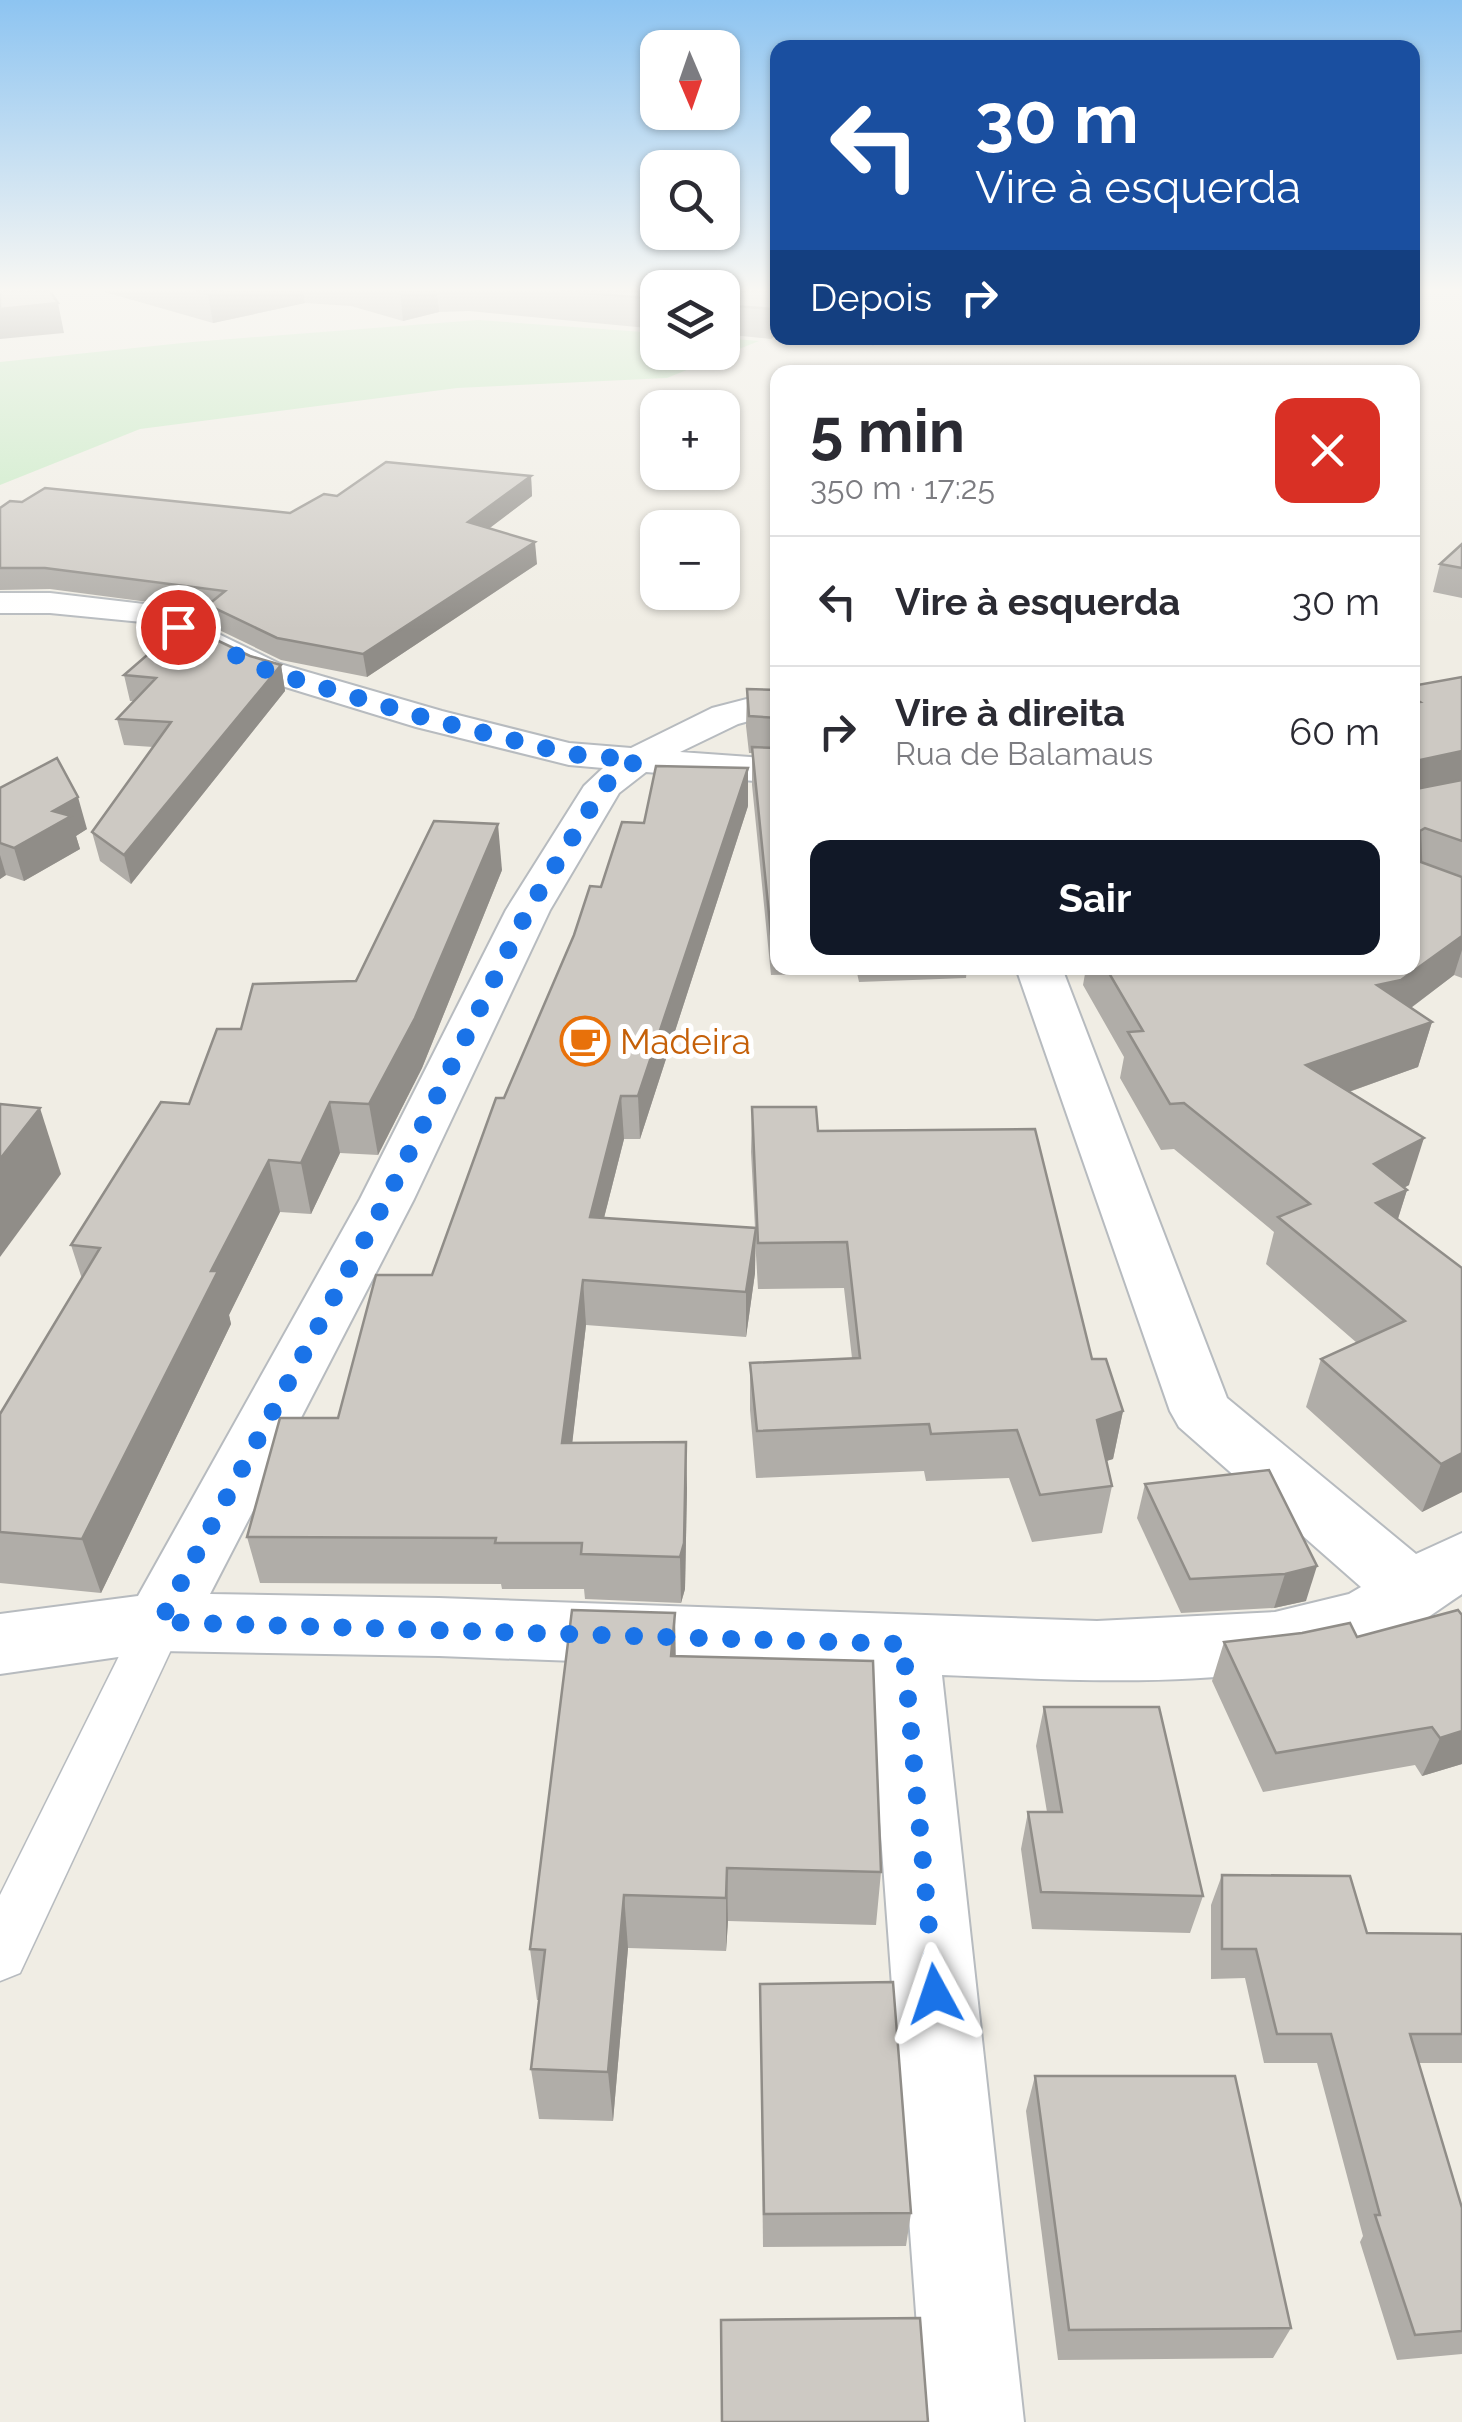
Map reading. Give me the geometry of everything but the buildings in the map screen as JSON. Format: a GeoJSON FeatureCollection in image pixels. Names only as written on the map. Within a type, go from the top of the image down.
{"type":"FeatureCollection","features":[{"type":"Feature","properties":{"kind":"street"},"geometry":{"type":"LineString","coordinates":[[0,603],[50,603],[149,613],[286,677],[569,754],[770,770]]}},
{"type":"Feature","properties":{"kind":"street"},"geometry":{"type":"LineString","coordinates":[[160,1622],[387,1198],[528,910],[604,786],[637,760],[724,716],[770,704]]}},
{"type":"Feature","properties":{"kind":"street"},"geometry":{"type":"LineString","coordinates":[[0,1644],[160,1622],[1097,1651],[1276,1642],[1368,1618],[1437,1575],[1201,1411],[1042,975]]}},
{"type":"Feature","properties":{"kind":"street"},"geometry":{"type":"LineString","coordinates":[[903,1644],[974,2422]]}},
{"type":"Feature","properties":{"kind":"lane"},"geometry":{"type":"LineString","coordinates":[[0,1954],[160,1622]]}},
{"type":"Feature","properties":{"kind":"green space"},"geometry":{"type":"Polygon","coordinates":[[[0,404],[333,404],[140,429],[0,485],[0,404]]]}},
{"type":"Feature","properties":{"kind":"place","name":"Madeira"},"geometry":{"type":"Point","coordinates":[585,1041]}},
{"type":"Feature","properties":{"kind":"route"},"geometry":{"type":"LineString","coordinates":[[178,627],[268,671],[429,719],[569,754],[637,760],[604,786],[528,910],[387,1198],[160,1622],[903,1644],[935,1994]]}}]}
